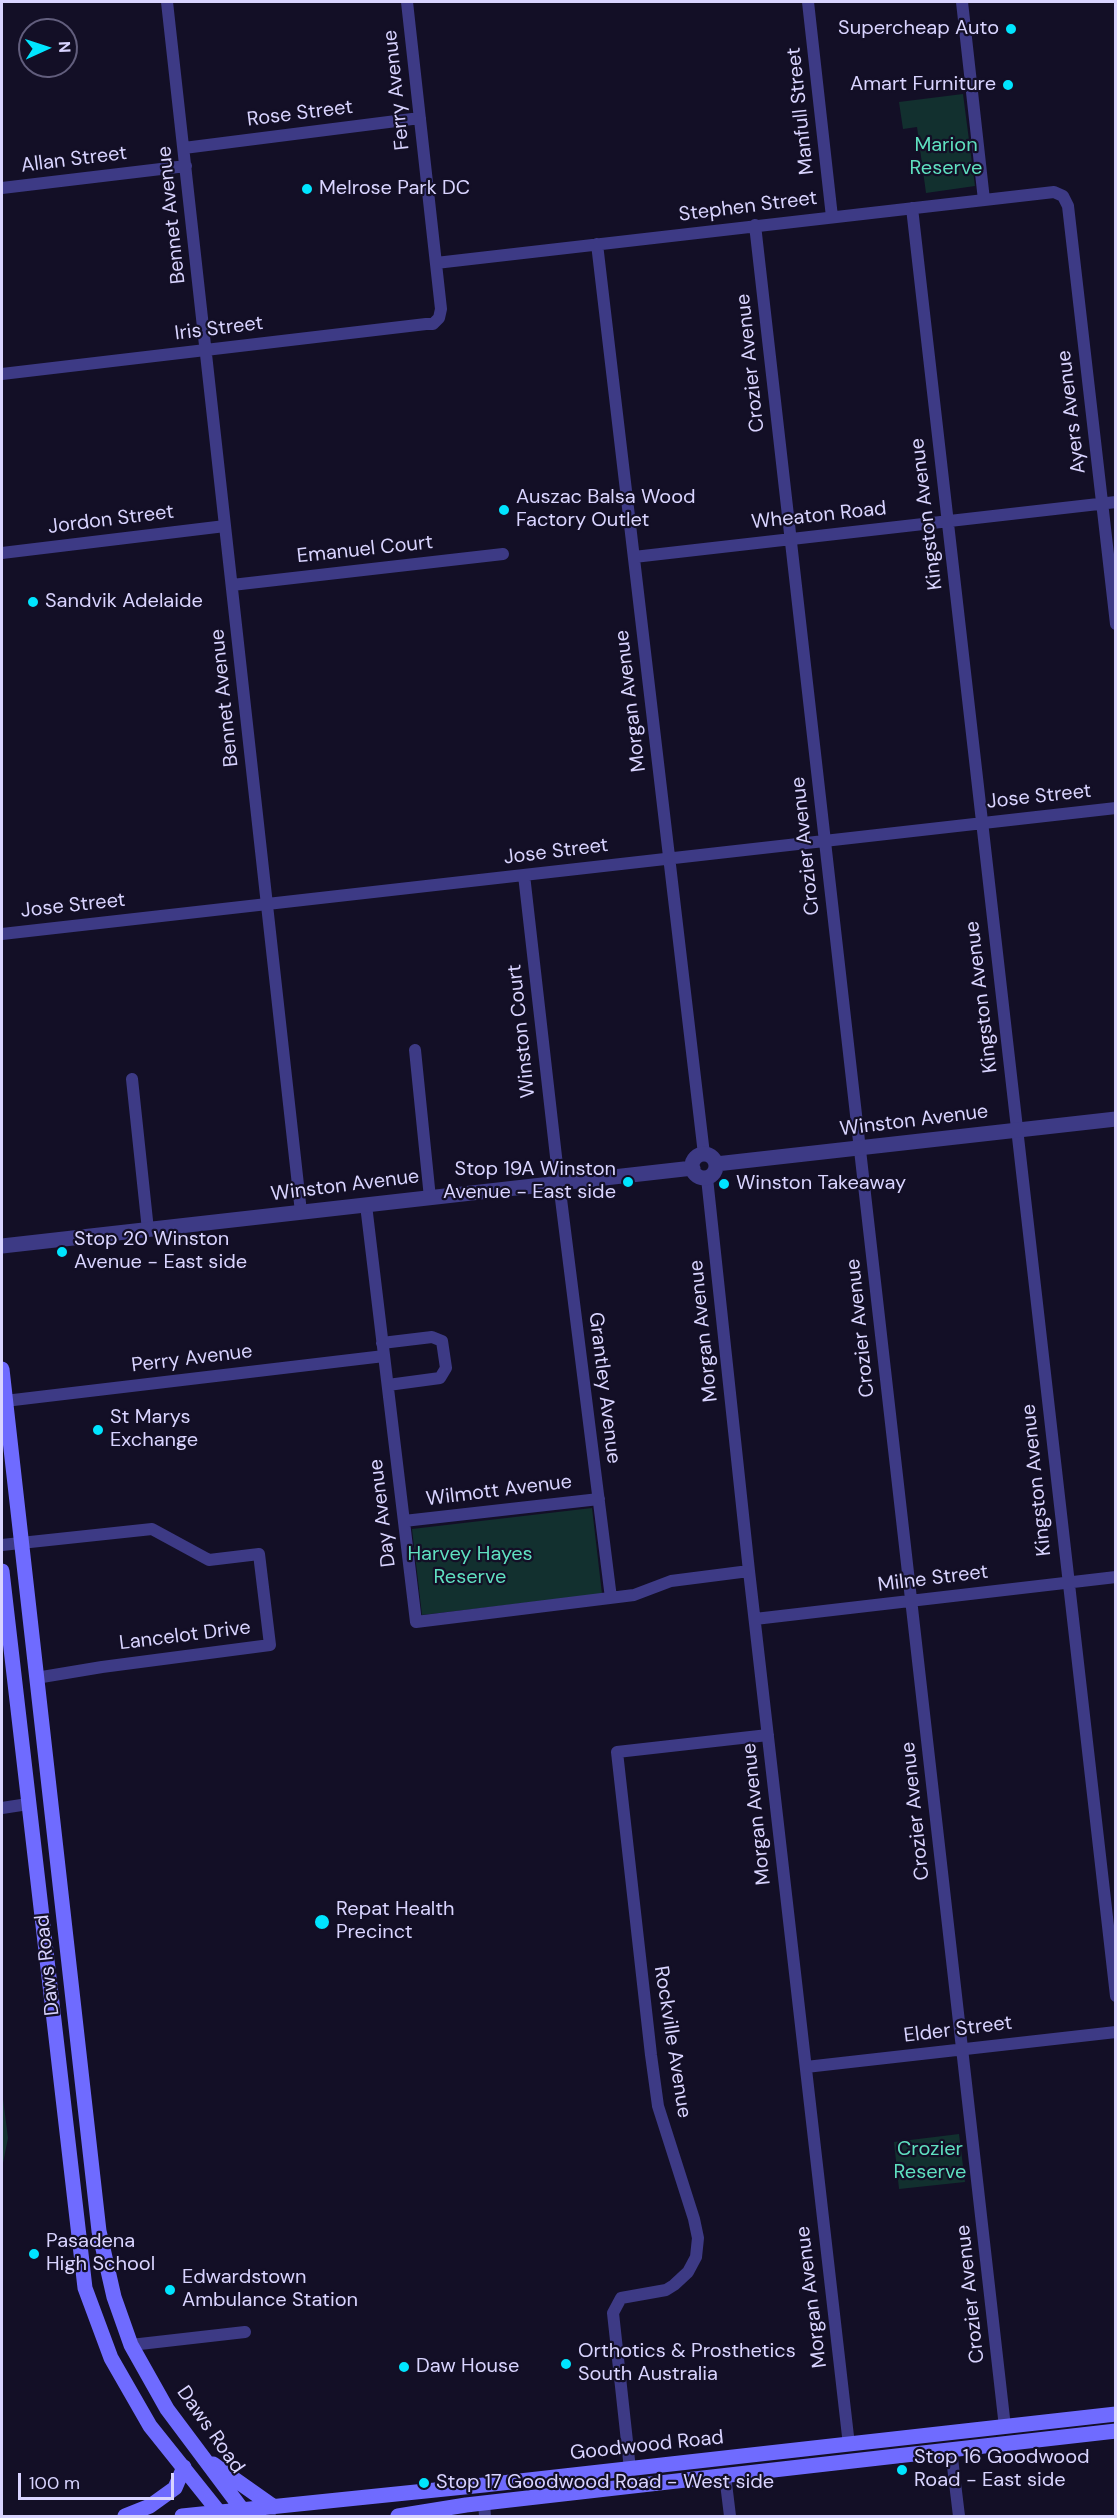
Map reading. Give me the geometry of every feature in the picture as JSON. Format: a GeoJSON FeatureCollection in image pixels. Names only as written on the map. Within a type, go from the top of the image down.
{"type":"FeatureCollection","features":[{"type":"Feature","properties":{"kind":"main road","name":"Daws Road"},"geometry":{"type":"LineString","coordinates":[[2,1370],[99,2231],[121,2318],[131,2345],[167,2409],[245,2513]]}},
{"type":"Feature","properties":{"kind":"main road","name":"Daws Road"},"geometry":{"type":"LineString","coordinates":[[2,1571],[7,1660],[28,1804],[85,2288],[111,2358],[150,2426],[221,2515]]}},
{"type":"Feature","properties":{"kind":"main road"},"geometry":{"type":"LineString","coordinates":[[46,1766],[38,1793],[28,1804],[36,1809],[54,1829]]}},
{"type":"Feature","properties":{"kind":"main road"},"geometry":{"type":"LineString","coordinates":[[52,2005],[72,1990]]}},
{"type":"Feature","properties":{"kind":"main road"},"geometry":{"type":"LineString","coordinates":[[52,2005],[74,2012]]}},
{"type":"Feature","properties":{"kind":"main road"},"geometry":{"type":"LineString","coordinates":[[62,2083],[85,2105],[72,2112],[76,2148],[73,2188]]}},
{"type":"Feature","properties":{"kind":"main road"},"geometry":{"type":"LineString","coordinates":[[111,2358],[119,2352],[121,2318]]}},
{"type":"Feature","properties":{"kind":"main road","name":"Goodwood Road"},"geometry":{"type":"LineString","coordinates":[[182,2517],[245,2513],[274,2506],[484,2485],[1116,2414]]}},
{"type":"Feature","properties":{"kind":"main road","name":"Goodwood Road"},"geometry":{"type":"LineString","coordinates":[[398,2517],[466,2505],[484,2510],[504,2500],[1116,2431]]}},
{"type":"Feature","properties":{"kind":"main road"},"geometry":{"type":"LineString","coordinates":[[832,2463],[849,2445],[867,2460]]}},
{"type":"Feature","properties":{"kind":"main road"},"geometry":{"type":"LineString","coordinates":[[200,2455],[274,2506]]}},
{"type":"Feature","properties":{"kind":"main road"},"geometry":{"type":"LineString","coordinates":[[125,2517],[150,2506],[175,2488],[184,2467]]}},
{"type":"Feature","properties":{"kind":"main road"},"geometry":{"type":"LineString","coordinates":[[613,2488],[630,2469],[646,2484]]}},
{"type":"Feature","properties":{"kind":"main road"},"geometry":{"type":"LineString","coordinates":[[466,2505],[484,2485],[504,2500]]}},
{"type":"Feature","properties":{"kind":"street","name":"Bennet Avenue"},"geometry":{"type":"LineString","coordinates":[[167,2],[301,1212]]}},
{"type":"Feature","properties":{"kind":"street","name":"Ferry Avenue"},"geometry":{"type":"LineString","coordinates":[[407,2],[441,309],[439,318]]}},
{"type":"Feature","properties":{"kind":"street","name":"Manfull Street"},"geometry":{"type":"LineString","coordinates":[[808,2],[832,217]]}},
{"type":"Feature","properties":{"kind":"street"},"geometry":{"type":"LineString","coordinates":[[962,2],[984,200]]}},
{"type":"Feature","properties":{"kind":"street","name":"Rose Street"},"geometry":{"type":"LineString","coordinates":[[184,148],[420,118]]}},
{"type":"Feature","properties":{"kind":"street","name":"Allan Street"},"geometry":{"type":"LineString","coordinates":[[2,188],[186,166]]}},
{"type":"Feature","properties":{"kind":"street","name":"Stephen Street"},"geometry":{"type":"LineString","coordinates":[[436,263],[1054,192],[1063,196]]}},
{"type":"Feature","properties":{"kind":"street","name":"Ayers Avenue"},"geometry":{"type":"LineString","coordinates":[[1063,196],[1068,206],[1116,624]]}},
{"type":"Feature","properties":{"kind":"street","name":"Kingston Avenue"},"geometry":{"type":"LineString","coordinates":[[912,208],[1116,1996]]}},
{"type":"Feature","properties":{"kind":"street","name":"Crozier Avenue"},"geometry":{"type":"LineString","coordinates":[[755,225],[1005,2427]]}},
{"type":"Feature","properties":{"kind":"street","name":"Morgan Avenue"},"geometry":{"type":"LineString","coordinates":[[597,244],[704,1154]]}},
{"type":"Feature","properties":{"kind":"street","name":"Iris Street"},"geometry":{"type":"LineString","coordinates":[[2,374],[433,324],[439,318]]}},
{"type":"Feature","properties":{"kind":"street","name":"Wheaton Road"},"geometry":{"type":"LineString","coordinates":[[634,557],[1116,502]]}},
{"type":"Feature","properties":{"kind":"street","name":"Jordon Street"},"geometry":{"type":"LineString","coordinates":[[2,553],[225,526]]}},
{"type":"Feature","properties":{"kind":"street","name":"Emanuel Court"},"geometry":{"type":"LineString","coordinates":[[232,585],[503,554]]}},
{"type":"Feature","properties":{"kind":"street","name":"Jose Street"},"geometry":{"type":"LineString","coordinates":[[2,934],[1116,808]]}},
{"type":"Feature","properties":{"kind":"street","name":"Winston Court"},"geometry":{"type":"LineString","coordinates":[[524,875],[558,1183]]}},
{"type":"Feature","properties":{"kind":"street"},"geometry":{"type":"LineString","coordinates":[[415,1050],[430,1198]]}},
{"type":"Feature","properties":{"kind":"street"},"geometry":{"type":"LineString","coordinates":[[132,1079],[148,1230]]}},
{"type":"Feature","properties":{"kind":"street","name":"Winston Avenue"},"geometry":{"type":"LineString","coordinates":[[717,1164],[1116,1119]]}},
{"type":"Feature","properties":{"kind":"street"},"geometry":{"type":"LineString","coordinates":[[704,1154],[712,1157],[717,1164],[714,1173],[707,1178],[698,1177],[693,1168],[694,1160],[704,1154]]}},
{"type":"Feature","properties":{"kind":"street","name":"Winston Avenue"},"geometry":{"type":"LineString","coordinates":[[2,1246],[693,1168]]}},
{"type":"Feature","properties":{"kind":"street","name":"Morgan Avenue"},"geometry":{"type":"LineString","coordinates":[[707,1178],[749,1571],[849,2445]]}},
{"type":"Feature","properties":{"kind":"street","name":"Grantley Avenue"},"geometry":{"type":"LineString","coordinates":[[558,1183],[610,1598]]}},
{"type":"Feature","properties":{"kind":"street","name":"Day Avenue"},"geometry":{"type":"LineString","coordinates":[[366,1205],[416,1622],[634,1595],[671,1581],[749,1571]]}},
{"type":"Feature","properties":{"kind":"street"},"geometry":{"type":"LineString","coordinates":[[382,1343],[432,1337],[442,1341],[446,1368],[440,1378],[388,1385]]}},
{"type":"Feature","properties":{"kind":"street","name":"Perry Avenue"},"geometry":{"type":"LineString","coordinates":[[5,1401],[384,1356]]}},
{"type":"Feature","properties":{"kind":"street","name":"Wilmott Avenue"},"geometry":{"type":"LineString","coordinates":[[404,1521],[599,1499]]}},
{"type":"Feature","properties":{"kind":"street","name":"Lancelot Drive"},"geometry":{"type":"LineString","coordinates":[[2,1545],[152,1529],[209,1560],[259,1554],[270,1645],[36,1678]]}},
{"type":"Feature","properties":{"kind":"street","name":"Milne Street"},"geometry":{"type":"LineString","coordinates":[[755,1619],[1116,1577]]}},
{"type":"Feature","properties":{"kind":"street","name":"Rockville Avenue"},"geometry":{"type":"LineString","coordinates":[[630,2469],[613,2313],[621,2298],[666,2290],[680,2280],[688,2272],[696,2257],[698,2238],[658,2106],[617,1752],[768,1735]]}},
{"type":"Feature","properties":{"kind":"street"},"geometry":{"type":"LineString","coordinates":[[2,1808],[28,1804]]}},
{"type":"Feature","properties":{"kind":"street","name":"Elder Street"},"geometry":{"type":"LineString","coordinates":[[806,2067],[1116,2032]]}},
{"type":"Feature","properties":{"kind":"street"},"geometry":{"type":"LineString","coordinates":[[131,2345],[245,2332]]}},
{"type":"Feature","properties":{"kind":"street"},"geometry":{"type":"LineString","coordinates":[[951,2450],[958,2517]]}},
{"type":"Feature","properties":{"kind":"street"},"geometry":{"type":"LineString","coordinates":[[725,2475],[730,2517]]}},
{"type":"Feature","properties":{"kind":"green space","name":"Marion Reserve"},"geometry":{"type":"Polygon","coordinates":[[[963,94],[975,186],[926,193],[917,127],[903,129],[899,102],[963,94]]]}},
{"type":"Feature","properties":{"kind":"green space","name":"Harvey Hayes Reserve"},"geometry":{"type":"Polygon","coordinates":[[[592,1508],[602,1594],[422,1615],[412,1529],[592,1508]]]}},
{"type":"Feature","properties":{"kind":"green space"},"geometry":{"type":"Polygon","coordinates":[[[2,2091],[8,2138],[2,2168],[2,2091]]]}},
{"type":"Feature","properties":{"kind":"green space","name":"Crozier Reserve"},"geometry":{"type":"Polygon","coordinates":[[[959,2134],[965,2182],[899,2189],[894,2142],[959,2134]]]}},
{"type":"Feature","properties":{"kind":"place","name":"Supercheap Auto"},"geometry":{"type":"Point","coordinates":[1011,29]}},
{"type":"Feature","properties":{"kind":"place","name":"Amart Furniture"},"geometry":{"type":"Point","coordinates":[1008,85]}},
{"type":"Feature","properties":{"kind":"place","name":"Melrose Park DC"},"geometry":{"type":"Point","coordinates":[307,189]}},
{"type":"Feature","properties":{"kind":"place","name":"Auszac Balsa Wood Factory Outlet"},"geometry":{"type":"Point","coordinates":[504,510]}},
{"type":"Feature","properties":{"kind":"place","name":"Sandvik Adelaide"},"geometry":{"type":"Point","coordinates":[33,602]}},
{"type":"Feature","properties":{"kind":"place","name":"Stop 19A Winston Avenue - East side"},"geometry":{"type":"Point","coordinates":[628,1182]}},
{"type":"Feature","properties":{"kind":"place","name":"Winston Takeaway"},"geometry":{"type":"Point","coordinates":[724,1184]}},
{"type":"Feature","properties":{"kind":"place","name":"Stop 20 Winston Avenue - East side"},"geometry":{"type":"Point","coordinates":[62,1252]}},
{"type":"Feature","properties":{"kind":"place","name":"St Marys Exchange"},"geometry":{"type":"Point","coordinates":[98,1430]}},
{"type":"Feature","properties":{"kind":"place","name":"Repat Health Precinct"},"geometry":{"type":"Point","coordinates":[322,1922]}},
{"type":"Feature","properties":{"kind":"place","name":"Pasadena High School"},"geometry":{"type":"Point","coordinates":[34,2254]}},
{"type":"Feature","properties":{"kind":"place","name":"Edwardstown Ambulance Station"},"geometry":{"type":"Point","coordinates":[170,2290]}},
{"type":"Feature","properties":{"kind":"place","name":"Orthotics & Prosthetics South Australia"},"geometry":{"type":"Point","coordinates":[566,2364]}},
{"type":"Feature","properties":{"kind":"place","name":"Daw House"},"geometry":{"type":"Point","coordinates":[404,2367]}},
{"type":"Feature","properties":{"kind":"place","name":"Stop 16 Goodwood Road - East side"},"geometry":{"type":"Point","coordinates":[902,2470]}},
{"type":"Feature","properties":{"kind":"place","name":"Stop 17 Goodwood Road - West side"},"geometry":{"type":"Point","coordinates":[424,2483]}}]}
